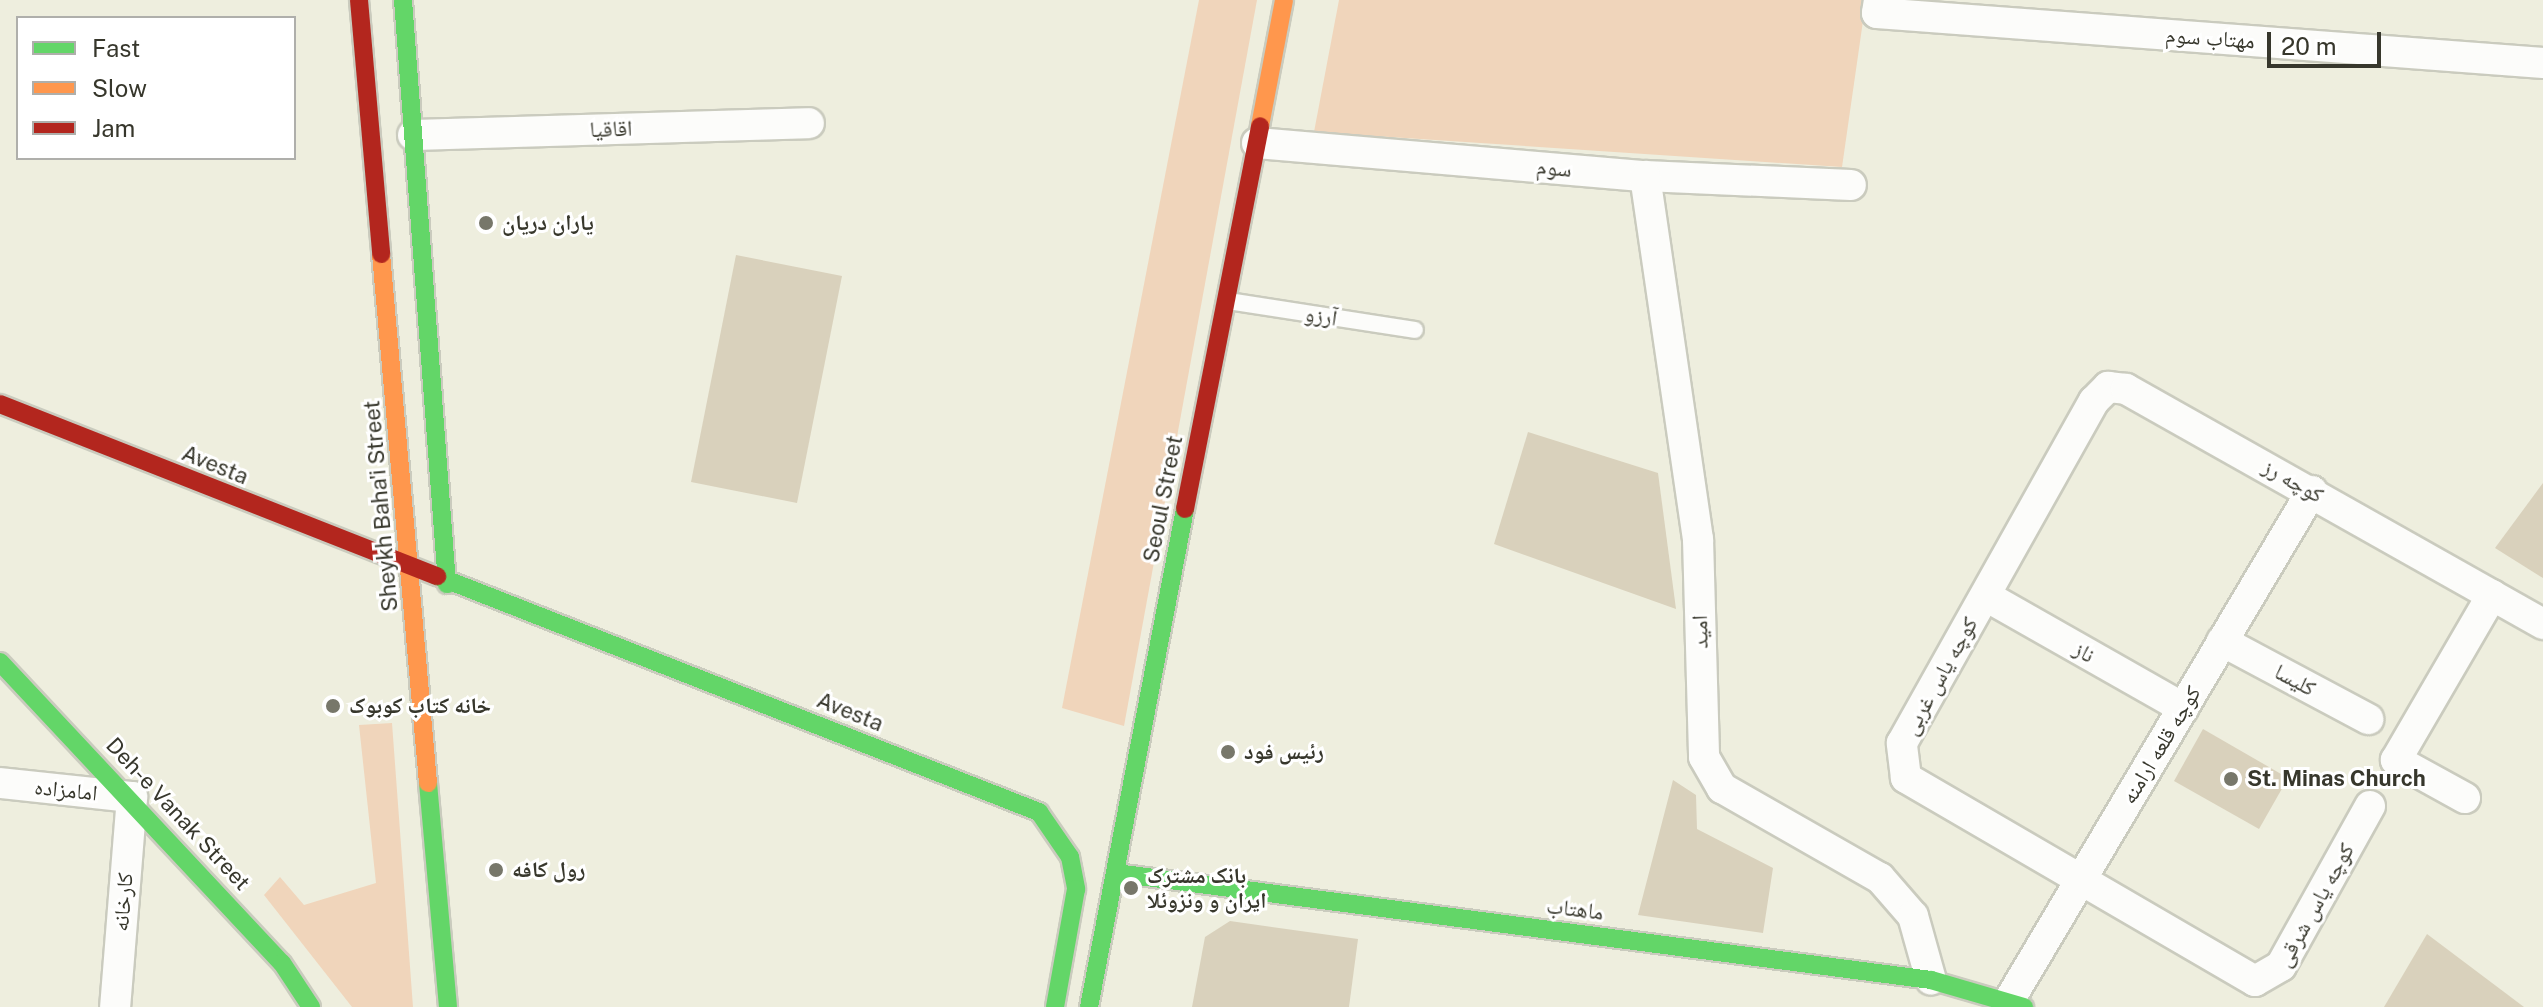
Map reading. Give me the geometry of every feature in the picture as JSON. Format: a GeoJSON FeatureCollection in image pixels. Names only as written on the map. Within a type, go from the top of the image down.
{"type":"FeatureCollection","features":[{"type":"Feature","properties":{"kind":"main road","name":"Sheykh Baha'i Street"},"geometry":{"type":"LineString","coordinates":[[359,0],[448,1007]]}},
{"type":"Feature","properties":{"kind":"main road"},"geometry":{"type":"LineString","coordinates":[[403,0],[447,584]]}},
{"type":"Feature","properties":{"kind":"main road","name":"Seoul Street"},"geometry":{"type":"LineString","coordinates":[[1089,1007],[1284,0]]}},
{"type":"Feature","properties":{"kind":"main road"},"geometry":{"type":"LineString","coordinates":[[370,137],[413,135]]}},
{"type":"Feature","properties":{"kind":"main road","name":"Avesta"},"geometry":{"type":"LineString","coordinates":[[0,404],[411,571],[1039,812],[1070,857],[1076,889],[1055,1007]]}},
{"type":"Feature","properties":{"kind":"main road","name":"Deh-e Vanak Street"},"geometry":{"type":"LineString","coordinates":[[0,662],[132,797],[282,963],[311,1007]]}},
{"type":"Feature","properties":{"kind":"main road","name":"ماهتاب"},"geometry":{"type":"LineString","coordinates":[[1116,873],[1931,980],[2017,1003]]}},
{"type":"Feature","properties":{"kind":"street","name":"مهتاب سوم"},"geometry":{"type":"LineString","coordinates":[[1878,6],[2543,63]]}},
{"type":"Feature","properties":{"kind":"street","name":"اقاقیا"},"geometry":{"type":"LineString","coordinates":[[413,135],[809,123]]}},
{"type":"Feature","properties":{"kind":"street","name":"سوم"},"geometry":{"type":"LineString","coordinates":[[1257,143],[1645,176],[1851,185]]}},
{"type":"Feature","properties":{"kind":"street","name":"امید"},"geometry":{"type":"LineString","coordinates":[[1645,176],[1698,539],[1704,757],[1722,788],[1880,878],[1913,916],[1931,980]]}},
{"type":"Feature","properties":{"kind":"street","name":"کوچه رز"},"geometry":{"type":"LineString","coordinates":[[2094,401],[2108,387],[2126,389],[2312,491],[2543,624]]}},
{"type":"Feature","properties":{"kind":"street","name":"کوچه یاس غربی"},"geometry":{"type":"LineString","coordinates":[[2081,879],[1906,778],[1901,766],[1902,743],[2094,401]]}},
{"type":"Feature","properties":{"kind":"street","name":"کوچه قلعه ارامنه"},"geometry":{"type":"LineString","coordinates":[[2017,1003],[2081,879],[2312,491]]}},
{"type":"Feature","properties":{"kind":"street"},"geometry":{"type":"LineString","coordinates":[[2465,798],[2396,760],[2492,595]]}},
{"type":"Feature","properties":{"kind":"street","name":"ناز"},"geometry":{"type":"LineString","coordinates":[[1986,596],[2183,708]]}},
{"type":"Feature","properties":{"kind":"street","name":"کلیسا"},"geometry":{"type":"LineString","coordinates":[[2222,641],[2368,719]]}},
{"type":"Feature","properties":{"kind":"street","name":"امامزاده"},"geometry":{"type":"LineString","coordinates":[[0,783],[132,797]]}},
{"type":"Feature","properties":{"kind":"street","name":"کارخانه"},"geometry":{"type":"LineString","coordinates":[[115,1007],[132,797]]}},
{"type":"Feature","properties":{"kind":"street","name":"کوچه یاس شرقی"},"geometry":{"type":"LineString","coordinates":[[2081,879],[2264,981],[2281,966],[2370,806]]}},
{"type":"Feature","properties":{"kind":"lane","name":"آرزو"},"geometry":{"type":"LineString","coordinates":[[1226,301],[1415,330]]}},
{"type":"Feature","properties":{"kind":"shaded area"},"geometry":{"type":"Polygon","coordinates":[[[1199,0],[1257,0],[1124,726],[1062,708],[1199,0]]]}},
{"type":"Feature","properties":{"kind":"shaded area"},"geometry":{"type":"Polygon","coordinates":[[[1339,0],[1866,0],[1842,167],[1314,132],[1339,0]]]}},
{"type":"Feature","properties":{"kind":"shaded area"},"geometry":{"type":"Polygon","coordinates":[[[392,723],[413,1007],[352,1007],[264,895],[280,877],[304,905],[376,883],[359,725],[392,723]]]}},
{"type":"Feature","properties":{"kind":"building"},"geometry":{"type":"Polygon","coordinates":[[[736,255],[842,276],[797,503],[691,482],[736,255]]]}},
{"type":"Feature","properties":{"kind":"building"},"geometry":{"type":"Polygon","coordinates":[[[1528,432],[1658,473],[1676,609],[1494,544],[1528,432]]]}},
{"type":"Feature","properties":{"kind":"building"},"geometry":{"type":"Polygon","coordinates":[[[2543,483],[2543,578],[2495,548],[2543,483]]]}},
{"type":"Feature","properties":{"kind":"building","name":"St. Minas Church"},"geometry":{"type":"Polygon","coordinates":[[[2203,729],[2288,778],[2259,829],[2174,781],[2203,729]]]}},
{"type":"Feature","properties":{"kind":"building"},"geometry":{"type":"Polygon","coordinates":[[[1673,780],[1696,795],[1697,829],[1773,868],[1763,933],[1638,915],[1673,780]]]}},
{"type":"Feature","properties":{"kind":"building"},"geometry":{"type":"Polygon","coordinates":[[[1230,921],[1358,939],[1349,1007],[1192,1007],[1205,937],[1230,921]]]}},
{"type":"Feature","properties":{"kind":"building"},"geometry":{"type":"Polygon","coordinates":[[[2427,934],[2524,1007],[2384,1007],[2427,934]]]}},
{"type":"Feature","properties":{"kind":"traffic: fast"},"geometry":{"type":"LineString","coordinates":[[403,0],[447,584]]}},
{"type":"Feature","properties":{"kind":"traffic: fast"},"geometry":{"type":"LineString","coordinates":[[1089,1007],[1185,509]]}},
{"type":"Feature","properties":{"kind":"traffic: fast"},"geometry":{"type":"LineString","coordinates":[[437,576],[1039,812],[1070,857],[1076,889],[1055,1007]]}},
{"type":"Feature","properties":{"kind":"traffic: fast"},"geometry":{"type":"LineString","coordinates":[[0,662],[282,963],[311,1007]]}},
{"type":"Feature","properties":{"kind":"traffic: fast"},"geometry":{"type":"LineString","coordinates":[[428,783],[448,1007]]}},
{"type":"Feature","properties":{"kind":"traffic: fast"},"geometry":{"type":"LineString","coordinates":[[1116,873],[1931,980],[2024,1007]]}},
{"type":"Feature","properties":{"kind":"traffic: slow"},"geometry":{"type":"LineString","coordinates":[[1260,126],[1284,0]]}},
{"type":"Feature","properties":{"kind":"traffic: slow"},"geometry":{"type":"LineString","coordinates":[[381,254],[428,783]]}},
{"type":"Feature","properties":{"kind":"traffic: jam"},"geometry":{"type":"LineString","coordinates":[[359,0],[381,254]]}},
{"type":"Feature","properties":{"kind":"traffic: jam"},"geometry":{"type":"LineString","coordinates":[[1185,509],[1260,126]]}},
{"type":"Feature","properties":{"kind":"traffic: jam"},"geometry":{"type":"LineString","coordinates":[[0,404],[437,576]]}},
{"type":"Feature","properties":{"kind":"place","name":"یاران دریان"},"geometry":{"type":"Point","coordinates":[486,223]}},
{"type":"Feature","properties":{"kind":"place","name":"خانه کتاب کوبوک"},"geometry":{"type":"Point","coordinates":[333,706]}},
{"type":"Feature","properties":{"kind":"place","name":"رئیس فود"},"geometry":{"type":"Point","coordinates":[1228,752]}},
{"type":"Feature","properties":{"kind":"place","name":"St. Minas Church"},"geometry":{"type":"Point","coordinates":[2231,779]}},
{"type":"Feature","properties":{"kind":"place","name":"رول کافه"},"geometry":{"type":"Point","coordinates":[496,870]}},
{"type":"Feature","properties":{"kind":"place","name":"بانک مشترک ایران و ونزوئلا"},"geometry":{"type":"Point","coordinates":[1131,888]}}]}
